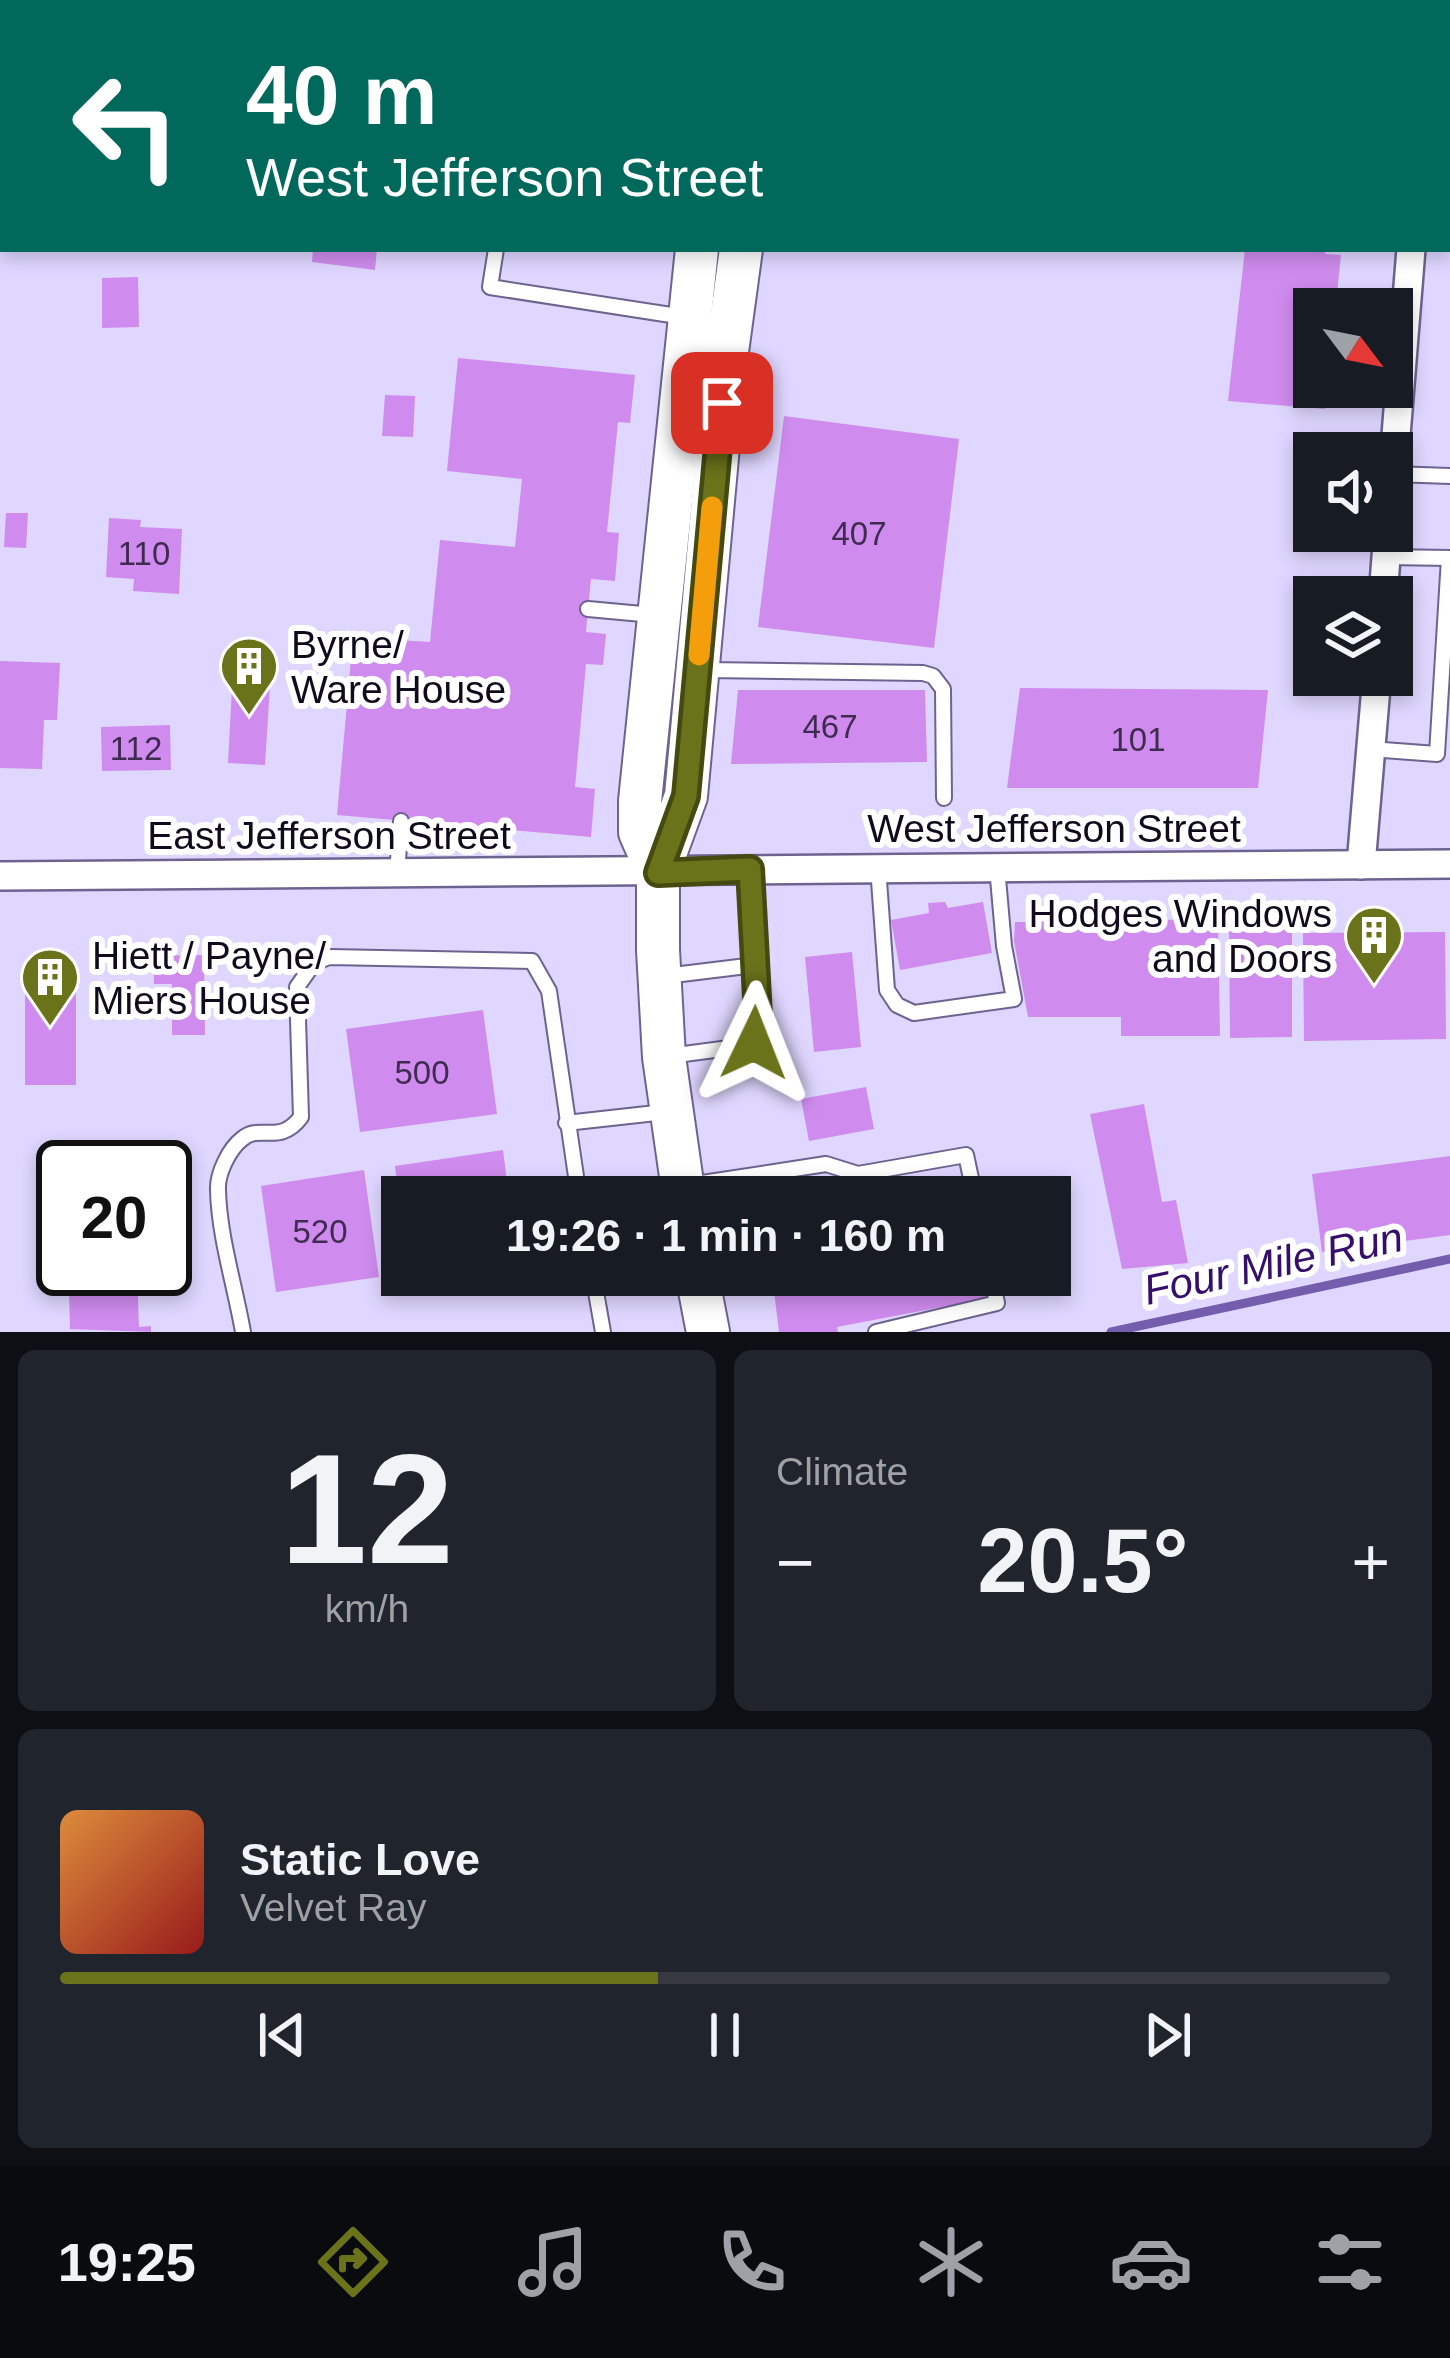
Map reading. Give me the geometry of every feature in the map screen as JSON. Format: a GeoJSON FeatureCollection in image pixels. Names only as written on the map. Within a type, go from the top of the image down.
{"type":"FeatureCollection","features":[{"type":"Feature","properties":{"kind":"main road"},"geometry":{"type":"LineString","coordinates":[[658,873],[640,832],[687,318],[698,252]]}},
{"type":"Feature","properties":{"kind":"main road"},"geometry":{"type":"LineString","coordinates":[[681,1176],[658,977],[658,873],[686,796],[726,358],[742,252]]}},
{"type":"Feature","properties":{"kind":"main road"},"geometry":{"type":"LineString","coordinates":[[653,669],[697,670]]}},
{"type":"Feature","properties":{"kind":"main road"},"geometry":{"type":"LineString","coordinates":[[702,1296],[708,1332]]}},
{"type":"Feature","properties":{"kind":"street"},"geometry":{"type":"LineString","coordinates":[[1396,432],[1411,252]]}},
{"type":"Feature","properties":{"kind":"street"},"geometry":{"type":"LineString","coordinates":[[1361,865],[1374,696]]}},
{"type":"Feature","properties":{"kind":"street","name":"West Jefferson Street"},"geometry":{"type":"LineString","coordinates":[[658,873],[1450,864]]}},
{"type":"Feature","properties":{"kind":"street","name":"East Jefferson Street"},"geometry":{"type":"LineString","coordinates":[[0,875],[658,873]]}},
{"type":"Feature","properties":{"kind":"lane"},"geometry":{"type":"LineString","coordinates":[[496,252],[490,287],[687,318]]}},
{"type":"Feature","properties":{"kind":"lane"},"geometry":{"type":"LineString","coordinates":[[1413,475],[1450,476]]}},
{"type":"Feature","properties":{"kind":"lane"},"geometry":{"type":"LineString","coordinates":[[1370,749],[1437,754],[1450,558],[1413,550]]}},
{"type":"Feature","properties":{"kind":"lane"},"geometry":{"type":"LineString","coordinates":[[588,609],[658,616]]}},
{"type":"Feature","properties":{"kind":"lane"},"geometry":{"type":"LineString","coordinates":[[697,670],[933,676],[943,689],[944,798]]}},
{"type":"Feature","properties":{"kind":"lane"},"geometry":{"type":"LineString","coordinates":[[397,873],[401,821]]}},
{"type":"Feature","properties":{"kind":"lane"},"geometry":{"type":"LineString","coordinates":[[878,867],[887,990],[897,1005],[914,1012],[1014,998],[997,867]]}},
{"type":"Feature","properties":{"kind":"lane"},"geometry":{"type":"LineString","coordinates":[[664,1057],[756,1041],[750,869]]}},
{"type":"Feature","properties":{"kind":"lane"},"geometry":{"type":"LineString","coordinates":[[243,1332],[218,1181],[240,1139],[280,1134],[291,1130],[301,1117],[296,987],[314,963],[329,957],[532,962],[549,991],[575,1176]]}},
{"type":"Feature","properties":{"kind":"lane"},"geometry":{"type":"LineString","coordinates":[[658,977],[755,965]]}},
{"type":"Feature","properties":{"kind":"lane"},"geometry":{"type":"LineString","coordinates":[[566,1123],[670,1112]]}},
{"type":"Feature","properties":{"kind":"lane"},"geometry":{"type":"LineString","coordinates":[[762,1176],[826,1164],[857,1174],[966,1155],[970,1176]]}},
{"type":"Feature","properties":{"kind":"lane"},"geometry":{"type":"LineString","coordinates":[[596,1296],[603,1332]]}},
{"type":"Feature","properties":{"kind":"lane"},"geometry":{"type":"LineString","coordinates":[[876,1332],[997,1303],[996,1296]]}},
{"type":"Feature","properties":{"kind":"building"},"geometry":{"type":"Polygon","coordinates":[[[313,252],[377,252],[375,270],[312,262],[313,252]]]}},
{"type":"Feature","properties":{"kind":"building"},"geometry":{"type":"Polygon","coordinates":[[[1245,252],[1341,255],[1338,288],[1293,288],[1293,406],[1228,401],[1245,252]]]}},
{"type":"Feature","properties":{"kind":"building"},"geometry":{"type":"Polygon","coordinates":[[[138,277],[139,327],[102,328],[102,278],[138,277]]]}},
{"type":"Feature","properties":{"kind":"building"},"geometry":{"type":"Polygon","coordinates":[[[458,358],[635,375],[630,423],[618,422],[607,532],[619,533],[615,581],[591,579],[588,609],[586,632],[606,634],[603,665],[586,664],[575,787],[595,789],[591,837],[337,815],[353,637],[430,642],[440,540],[515,547],[522,479],[447,471],[458,358]]]}},
{"type":"Feature","properties":{"kind":"building"},"geometry":{"type":"Polygon","coordinates":[[[385,395],[415,396],[413,437],[382,436],[385,395]]]}},
{"type":"Feature","properties":{"kind":"building"},"geometry":{"type":"Polygon","coordinates":[[[784,416],[959,439],[934,648],[758,627],[784,416]]]}},
{"type":"Feature","properties":{"kind":"building"},"geometry":{"type":"Polygon","coordinates":[[[6,513],[28,513],[26,548],[4,547],[6,513]]]}},
{"type":"Feature","properties":{"kind":"building"},"geometry":{"type":"Polygon","coordinates":[[[109,518],[141,520],[140,527],[182,529],[179,594],[133,591],[134,579],[106,577],[109,518]]]}},
{"type":"Feature","properties":{"kind":"building"},"geometry":{"type":"Polygon","coordinates":[[[0,661],[60,663],[57,720],[44,720],[42,769],[0,768],[0,661]]]}},
{"type":"Feature","properties":{"kind":"building","name":"Byrne/ Ware House"},"geometry":{"type":"Polygon","coordinates":[[[233,669],[271,671],[265,765],[228,763],[233,669]]]}},
{"type":"Feature","properties":{"kind":"building"},"geometry":{"type":"Polygon","coordinates":[[[1020,688],[1268,690],[1258,788],[1007,788],[1020,688]]]}},
{"type":"Feature","properties":{"kind":"building"},"geometry":{"type":"Polygon","coordinates":[[[738,690],[925,690],[927,762],[731,764],[738,690]]]}},
{"type":"Feature","properties":{"kind":"building"},"geometry":{"type":"Polygon","coordinates":[[[170,725],[171,770],[102,771],[101,727],[170,725]]]}},
{"type":"Feature","properties":{"kind":"building"},"geometry":{"type":"Polygon","coordinates":[[[945,902],[948,908],[983,902],[992,953],[900,970],[891,920],[929,913],[928,903],[945,902]]]}},
{"type":"Feature","properties":{"kind":"building"},"geometry":{"type":"Polygon","coordinates":[[[1218,919],[1220,1036],[1121,1036],[1121,1017],[1028,1017],[1015,922],[1218,919]]]}},
{"type":"Feature","properties":{"kind":"building","name":"Hodges Windows and Doors"},"geometry":{"type":"Polygon","coordinates":[[[1292,929],[1292,1037],[1230,1038],[1229,930],[1292,929]]]}},
{"type":"Feature","properties":{"kind":"building","name":"Hodges Windows and Doors"},"geometry":{"type":"Polygon","coordinates":[[[1445,932],[1446,1039],[1304,1041],[1303,933],[1445,932]]]}},
{"type":"Feature","properties":{"kind":"building"},"geometry":{"type":"Polygon","coordinates":[[[852,952],[861,1047],[814,1052],[805,957],[852,952]]]}},
{"type":"Feature","properties":{"kind":"building"},"geometry":{"type":"Polygon","coordinates":[[[204,955],[205,1035],[172,1035],[172,984],[154,984],[153,956],[204,955]]]}},
{"type":"Feature","properties":{"kind":"building","name":"Hiett / Payne/ Miers House"},"geometry":{"type":"Polygon","coordinates":[[[25,970],[76,970],[76,1085],[25,1085],[25,970]]]}},
{"type":"Feature","properties":{"kind":"building"},"geometry":{"type":"Polygon","coordinates":[[[483,1010],[497,1114],[360,1132],[346,1029],[483,1010]]]}},
{"type":"Feature","properties":{"kind":"building"},"geometry":{"type":"Polygon","coordinates":[[[866,1087],[874,1129],[809,1141],[801,1099],[866,1087]]]}},
{"type":"Feature","properties":{"kind":"building"},"geometry":{"type":"Polygon","coordinates":[[[1144,1104],[1162,1202],[1176,1200],[1188,1263],[1122,1269],[1090,1114],[1144,1104]]]}},
{"type":"Feature","properties":{"kind":"building"},"geometry":{"type":"Polygon","coordinates":[[[503,1150],[506,1176],[396,1176],[395,1166],[503,1150]]]}},
{"type":"Feature","properties":{"kind":"building"},"geometry":{"type":"Polygon","coordinates":[[[1450,1156],[1450,1235],[1322,1252],[1312,1174],[1450,1156]]]}},
{"type":"Feature","properties":{"kind":"building"},"geometry":{"type":"Polygon","coordinates":[[[364,1170],[379,1277],[276,1292],[261,1186],[364,1170]]]}},
{"type":"Feature","properties":{"kind":"building"},"geometry":{"type":"Polygon","coordinates":[[[69,1296],[138,1296],[139,1327],[151,1326],[151,1332],[70,1329],[69,1296]]]}},
{"type":"Feature","properties":{"kind":"building"},"geometry":{"type":"Polygon","coordinates":[[[775,1296],[989,1298],[837,1327],[838,1332],[779,1332],[775,1296]]]}},
{"type":"Feature","properties":{"kind":"waterway","name":"Four Mile Run"},"geometry":{"type":"LineString","coordinates":[[1111,1332],[1450,1259]]}},
{"type":"Feature","properties":{"kind":"slow traffic"},"geometry":{"type":"LineString","coordinates":[[699,655],[712,507]]}},
{"type":"Feature","properties":{"kind":"place","name":"Byrne/ Ware House"},"geometry":{"type":"Point","coordinates":[249,717]}},
{"type":"Feature","properties":{"kind":"place","name":"Hodges Windows and Doors"},"geometry":{"type":"Point","coordinates":[1374,986]}},
{"type":"Feature","properties":{"kind":"place","name":"Hiett / Payne/ Miers House"},"geometry":{"type":"Point","coordinates":[50,1028]}},
{"type":"Feature","properties":{"kind":"route"},"geometry":{"type":"LineString","coordinates":[[722,403],[686,796],[658,873],[750,869],[759,1034],[754,1043]]}}]}
